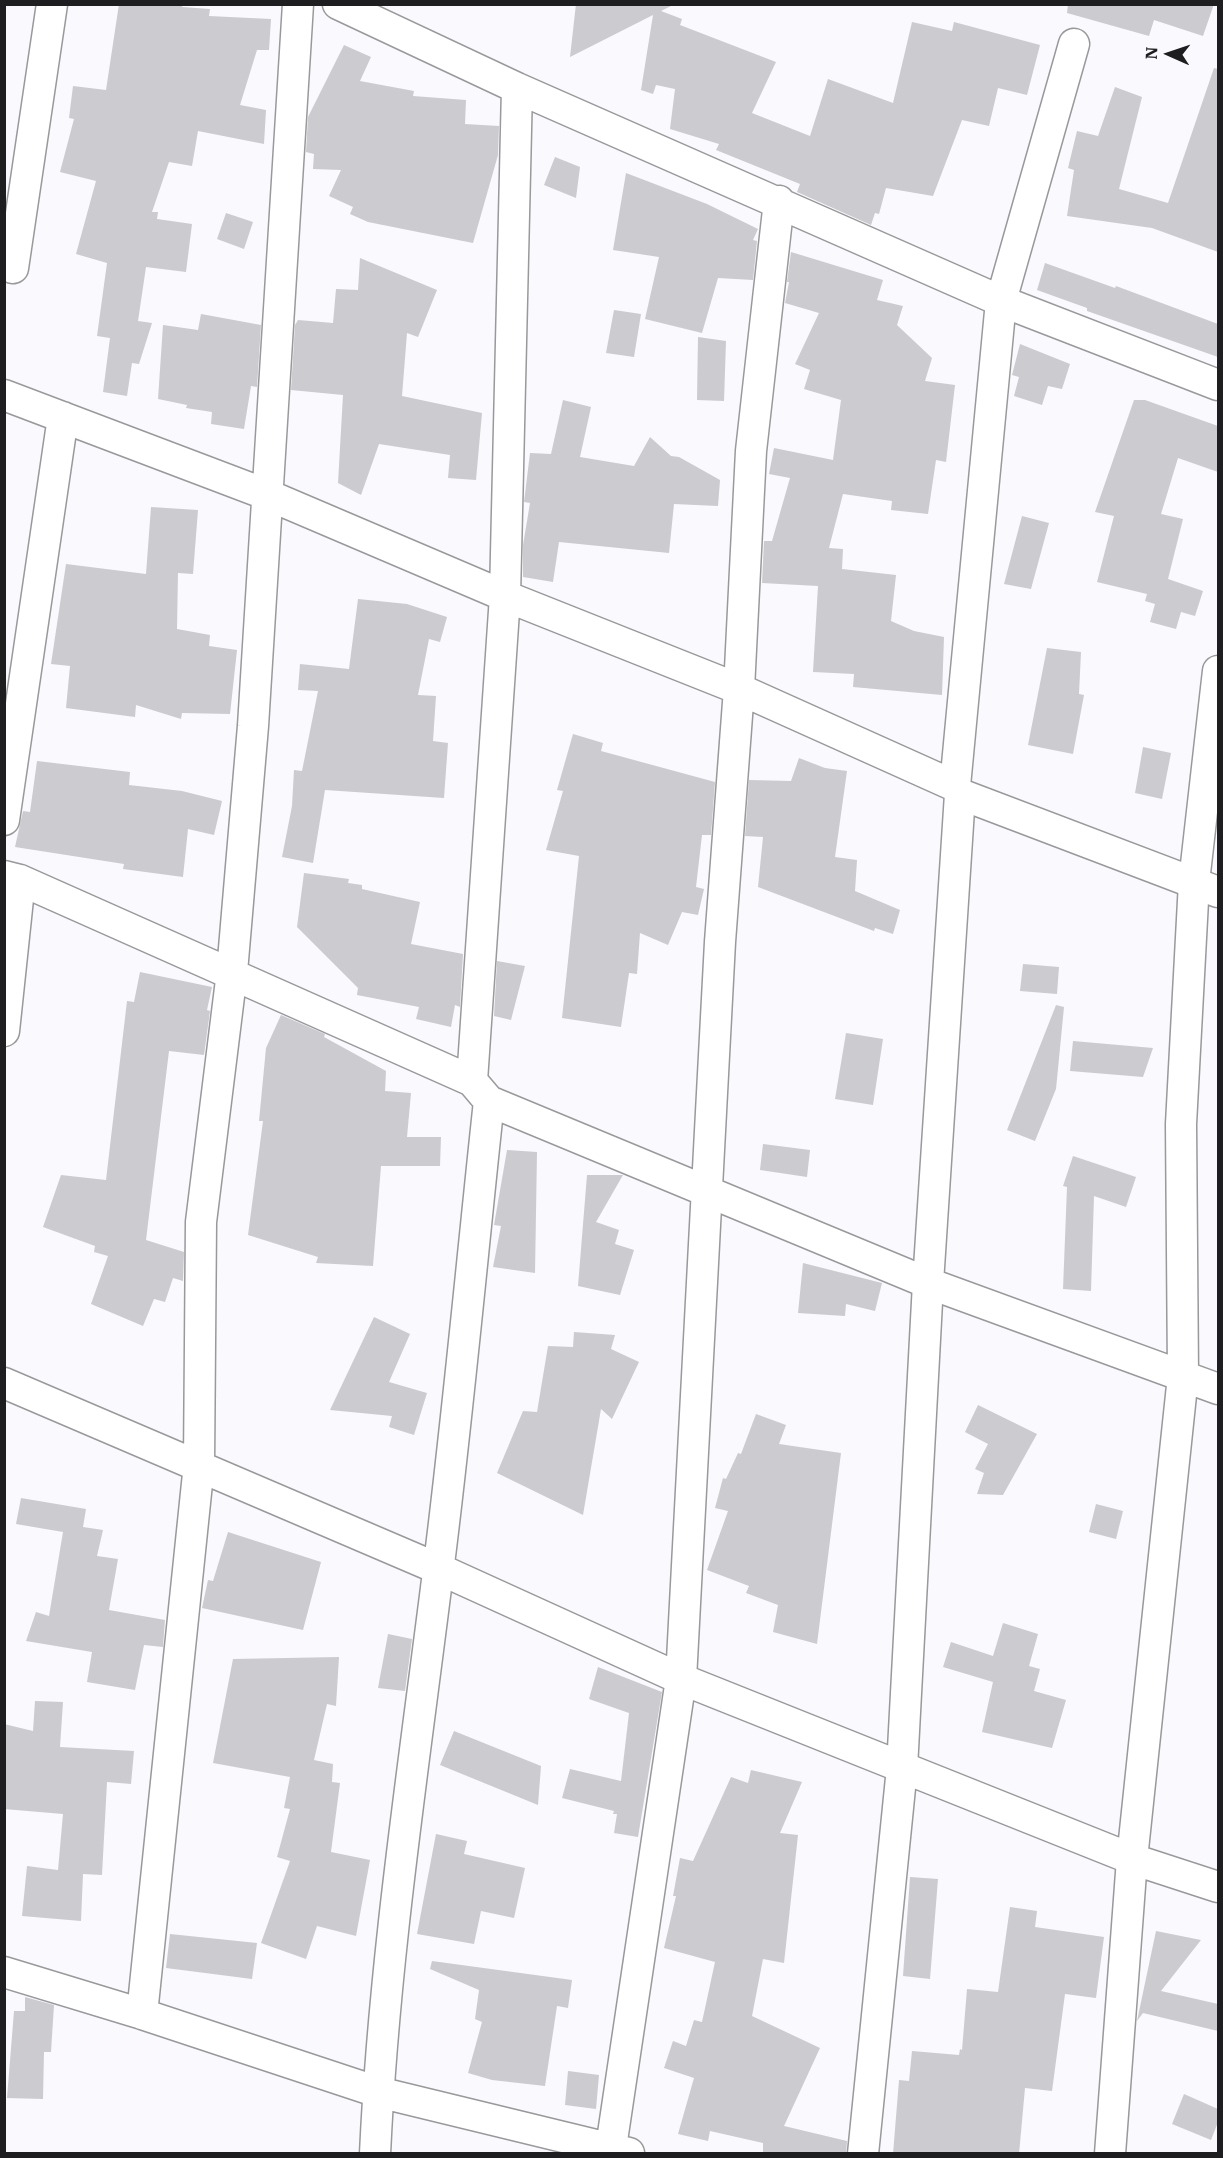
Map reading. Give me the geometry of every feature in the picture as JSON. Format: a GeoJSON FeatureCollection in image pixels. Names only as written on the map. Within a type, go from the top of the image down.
{"type":"FeatureCollection","features":[{"type":"Feature","properties":{"kind":"street"},"geometry":{"type":"LineString","coordinates":[[13,268],[52,4]]}},
{"type":"Feature","properties":{"kind":"street"},"geometry":{"type":"LineString","coordinates":[[142,2014],[199,1464],[201,1222],[232,972],[268,495],[298,4]]}},
{"type":"Feature","properties":{"kind":"street"},"geometry":{"type":"LineString","coordinates":[[338,4],[517,88],[779,201],[1001,301],[1218,385]]}},
{"type":"Feature","properties":{"kind":"street"},"geometry":{"type":"LineString","coordinates":[[863,2154],[902,1768],[957,790],[1001,301],[1074,44]]}},
{"type":"Feature","properties":{"kind":"street"},"geometry":{"type":"LineString","coordinates":[[375,2154],[378,2092],[408,1800],[439,1569],[480,1091],[505,596],[517,88]]}},
{"type":"Feature","properties":{"kind":"street"},"geometry":{"type":"LineString","coordinates":[[4,1972],[142,2014],[378,2092],[617,2152],[681,1679],[720,942],[739,688],[751,451],[779,201]]}},
{"type":"Feature","properties":{"kind":"street"},"geometry":{"type":"LineString","coordinates":[[4,395],[268,495],[505,596],[739,688],[957,790],[1206,887]]}},
{"type":"Feature","properties":{"kind":"street"},"geometry":{"type":"LineString","coordinates":[[4,820],[63,417]]}},
{"type":"Feature","properties":{"kind":"street"},"geometry":{"type":"LineString","coordinates":[[1110,2154],[1132,1858],[1183,1376],[1181,1124],[1206,887],[1218,671]]}},
{"type":"Feature","properties":{"kind":"street"},"geometry":{"type":"LineString","coordinates":[[4,1031],[12,878],[232,972],[480,1091],[707,1193],[928,1283],[1218,1389]]}},
{"type":"Feature","properties":{"kind":"street"},"geometry":{"type":"LineString","coordinates":[[4,1383],[199,1464],[439,1569],[681,1679],[1132,1858],[1218,1887]]}},
{"type":"Feature","properties":{"kind":"building"},"geometry":{"type":"Polygon","coordinates":[[[119,4],[183,4],[182,7],[210,9],[209,16],[271,19],[269,50],[257,50],[240,105],[266,110],[264,144],[198,131],[192,166],[169,162],[152,212],[158,212],[157,219],[192,224],[186,272],[146,267],[138,321],[152,323],[139,364],[132,363],[127,396],[103,392],[110,338],[97,336],[107,263],[76,254],[96,181],[60,172],[74,119],[69,118],[73,86],[106,90],[119,4]]]}},
{"type":"Feature","properties":{"kind":"building"},"geometry":{"type":"Polygon","coordinates":[[[576,4],[675,4],[661,11],[682,19],[680,25],[776,62],[752,113],[810,136],[828,79],[893,103],[912,22],[952,31],[954,22],[1040,45],[1027,95],[998,88],[989,126],[962,120],[933,196],[886,188],[879,214],[875,213],[871,225],[797,192],[800,184],[716,150],[719,144],[670,129],[675,89],[656,85],[653,94],[641,90],[653,15],[570,57],[576,4]]]}},
{"type":"Feature","properties":{"kind":"building"},"geometry":{"type":"Polygon","coordinates":[[[1068,4],[1214,4],[1203,36],[1154,20],[1149,36],[1067,13],[1068,4]]]}},
{"type":"Feature","properties":{"kind":"building"},"geometry":{"type":"Polygon","coordinates":[[[344,45],[371,57],[360,81],[414,91],[413,96],[466,100],[465,124],[499,126],[498,155],[473,243],[368,222],[350,214],[353,207],[329,196],[341,170],[313,169],[314,154],[306,152],[308,117],[344,45]]]}},
{"type":"Feature","properties":{"kind":"building"},"geometry":{"type":"Polygon","coordinates":[[[1214,68],[1218,69],[1218,252],[1152,228],[1067,216],[1074,170],[1068,168],[1077,131],[1098,136],[1115,87],[1142,97],[1119,189],[1168,203],[1214,68]]]}},
{"type":"Feature","properties":{"kind":"building"},"geometry":{"type":"Polygon","coordinates":[[[555,157],[580,167],[576,198],[544,185],[555,157]]]}},
{"type":"Feature","properties":{"kind":"building"},"geometry":{"type":"Polygon","coordinates":[[[626,173],[707,204],[758,229],[753,240],[757,241],[753,280],[718,278],[702,333],[645,319],[659,257],[613,250],[626,173]]]}},
{"type":"Feature","properties":{"kind":"building"},"geometry":{"type":"Polygon","coordinates":[[[226,213],[253,222],[244,249],[217,239],[226,213]]]}},
{"type":"Feature","properties":{"kind":"building"},"geometry":{"type":"Polygon","coordinates":[[[791,252],[883,280],[877,300],[903,306],[897,325],[932,358],[925,381],[955,385],[946,462],[936,460],[928,514],[891,510],[892,501],[843,494],[829,548],[843,549],[842,569],[896,575],[891,621],[914,631],[944,637],[942,695],[853,687],[854,674],[813,672],[818,586],[762,583],[764,541],[772,541],[790,478],[769,474],[774,448],[833,460],[841,400],[804,389],[810,370],[795,364],[819,313],[785,303],[791,252]]]}},
{"type":"Feature","properties":{"kind":"building"},"geometry":{"type":"Polygon","coordinates":[[[360,258],[437,290],[418,337],[407,333],[402,396],[482,413],[476,480],[448,478],[450,455],[379,444],[361,495],[338,483],[343,395],[291,390],[295,325],[298,320],[333,323],[336,289],[358,290],[360,258]]]}},
{"type":"Feature","properties":{"kind":"building"},"geometry":{"type":"Polygon","coordinates":[[[1045,263],[1115,288],[1116,286],[1218,324],[1218,357],[1087,311],[1087,308],[1037,290],[1045,263]]]}},
{"type":"Feature","properties":{"kind":"building"},"geometry":{"type":"Polygon","coordinates":[[[614,310],[641,314],[634,357],[606,353],[614,310]]]}},
{"type":"Feature","properties":{"kind":"building"},"geometry":{"type":"Polygon","coordinates":[[[201,314],[261,325],[257,387],[251,386],[244,429],[211,424],[212,412],[186,408],[187,405],[158,399],[163,325],[198,330],[201,314]]]}},
{"type":"Feature","properties":{"kind":"building"},"geometry":{"type":"Polygon","coordinates":[[[698,337],[726,341],[724,401],[697,400],[698,337]]]}},
{"type":"Feature","properties":{"kind":"building"},"geometry":{"type":"Polygon","coordinates":[[[1020,344],[1070,364],[1062,389],[1048,386],[1042,405],[1014,396],[1019,377],[1012,375],[1020,344]]]}},
{"type":"Feature","properties":{"kind":"building"},"geometry":{"type":"Polygon","coordinates":[[[563,400],[591,407],[580,457],[634,466],[650,437],[671,456],[679,457],[720,480],[718,506],[674,504],[669,553],[559,542],[553,582],[523,577],[523,545],[530,503],[524,502],[530,453],[551,454],[563,400]]]}},
{"type":"Feature","properties":{"kind":"building"},"geometry":{"type":"Polygon","coordinates":[[[1134,400],[1145,400],[1218,426],[1218,472],[1178,458],[1161,514],[1183,519],[1168,579],[1203,591],[1195,616],[1181,612],[1176,629],[1150,622],[1155,604],[1145,601],[1147,594],[1097,582],[1114,516],[1095,512],[1134,400]]]}},
{"type":"Feature","properties":{"kind":"building"},"geometry":{"type":"Polygon","coordinates":[[[151,507],[198,510],[193,574],[178,573],[177,629],[210,635],[209,646],[237,650],[230,714],[182,713],[181,719],[136,705],[135,717],[66,708],[70,666],[51,664],[66,564],[146,574],[151,507]]]}},
{"type":"Feature","properties":{"kind":"building"},"geometry":{"type":"Polygon","coordinates":[[[1022,516],[1049,523],[1031,589],[1004,584],[1022,516]]]}},
{"type":"Feature","properties":{"kind":"building"},"geometry":{"type":"Polygon","coordinates":[[[358,599],[407,604],[447,617],[440,642],[429,639],[418,695],[436,696],[433,741],[448,743],[444,798],[325,790],[313,863],[282,857],[292,806],[294,770],[302,771],[318,691],[298,690],[300,664],[349,669],[358,599]]]}},
{"type":"Feature","properties":{"kind":"building"},"geometry":{"type":"Polygon","coordinates":[[[1047,648],[1081,652],[1079,694],[1084,695],[1073,754],[1028,745],[1047,648]]]}},
{"type":"Feature","properties":{"kind":"building"},"geometry":{"type":"Polygon","coordinates":[[[573,734],[603,743],[601,751],[715,782],[711,835],[702,835],[696,887],[704,889],[698,915],[682,912],[668,945],[640,933],[637,974],[629,973],[621,1027],[562,1018],[579,856],[546,850],[563,791],[557,790],[573,734]]]}},
{"type":"Feature","properties":{"kind":"building"},"geometry":{"type":"Polygon","coordinates":[[[1143,747],[1171,753],[1162,799],[1135,793],[1143,747]]]}},
{"type":"Feature","properties":{"kind":"building"},"geometry":{"type":"Polygon","coordinates":[[[799,758],[825,768],[847,771],[835,857],[857,860],[855,891],[900,910],[893,934],[875,928],[874,931],[758,887],[763,837],[745,836],[749,780],[791,781],[799,758]]]}},
{"type":"Feature","properties":{"kind":"building"},"geometry":{"type":"Polygon","coordinates":[[[37,761],[130,772],[129,785],[182,791],[222,801],[214,835],[188,829],[183,877],[123,869],[124,864],[15,847],[23,811],[30,812],[37,761]]]}},
{"type":"Feature","properties":{"kind":"building"},"geometry":{"type":"Polygon","coordinates":[[[304,873],[349,879],[348,883],[362,885],[362,889],[420,902],[411,944],[463,954],[460,1007],[455,1005],[451,1027],[416,1019],[419,1007],[357,995],[358,988],[297,927],[304,873]]]}},
{"type":"Feature","properties":{"kind":"building"},"geometry":{"type":"Polygon","coordinates":[[[497,961],[525,966],[511,1020],[494,1016],[497,961]]]}},
{"type":"Feature","properties":{"kind":"building"},"geometry":{"type":"Polygon","coordinates":[[[1023,964],[1059,967],[1057,994],[1020,991],[1023,964]]]}},
{"type":"Feature","properties":{"kind":"building"},"geometry":{"type":"Polygon","coordinates":[[[140,972],[212,987],[207,1010],[210,1011],[204,1055],[169,1051],[146,1240],[184,1252],[183,1281],[173,1278],[165,1302],[154,1299],[143,1326],[91,1304],[108,1256],[94,1252],[95,1246],[43,1227],[61,1175],[106,1180],[127,1001],[134,1002],[140,972]]]}},
{"type":"Feature","properties":{"kind":"building"},"geometry":{"type":"Polygon","coordinates":[[[1056,1005],[1064,1007],[1056,1089],[1035,1141],[1007,1130],[1056,1005]]]}},
{"type":"Feature","properties":{"kind":"building"},"geometry":{"type":"Polygon","coordinates":[[[281,1015],[325,1034],[324,1037],[386,1071],[385,1091],[411,1093],[407,1137],[441,1137],[440,1166],[381,1166],[373,1266],[316,1263],[318,1257],[248,1235],[263,1121],[259,1121],[266,1048],[281,1015]]]}},
{"type":"Feature","properties":{"kind":"building"},"geometry":{"type":"Polygon","coordinates":[[[846,1033],[883,1039],[873,1105],[835,1099],[846,1033]]]}},
{"type":"Feature","properties":{"kind":"building"},"geometry":{"type":"Polygon","coordinates":[[[1073,1041],[1153,1048],[1143,1077],[1070,1071],[1073,1041]]]}},
{"type":"Feature","properties":{"kind":"building"},"geometry":{"type":"Polygon","coordinates":[[[763,1144],[810,1150],[807,1177],[760,1170],[763,1144]]]}},
{"type":"Feature","properties":{"kind":"building"},"geometry":{"type":"Polygon","coordinates":[[[507,1150],[537,1152],[535,1273],[493,1267],[501,1226],[494,1225],[507,1150]]]}},
{"type":"Feature","properties":{"kind":"building"},"geometry":{"type":"Polygon","coordinates":[[[1073,1156],[1136,1177],[1126,1207],[1094,1196],[1091,1291],[1063,1289],[1067,1187],[1063,1186],[1073,1156]]]}},
{"type":"Feature","properties":{"kind":"building"},"geometry":{"type":"Polygon","coordinates":[[[587,1175],[623,1175],[596,1222],[619,1230],[615,1244],[634,1250],[620,1295],[578,1286],[587,1175]]]}},
{"type":"Feature","properties":{"kind":"building"},"geometry":{"type":"Polygon","coordinates":[[[803,1263],[882,1283],[875,1311],[846,1304],[845,1316],[798,1313],[803,1263]]]}},
{"type":"Feature","properties":{"kind":"building"},"geometry":{"type":"Polygon","coordinates":[[[374,1317],[410,1334],[389,1382],[427,1393],[414,1435],[389,1427],[392,1416],[330,1410],[374,1317]]]}},
{"type":"Feature","properties":{"kind":"building"},"geometry":{"type":"Polygon","coordinates":[[[574,1332],[615,1335],[611,1349],[639,1362],[612,1419],[601,1409],[583,1515],[497,1473],[523,1411],[537,1412],[548,1346],[573,1347],[574,1332]]]}},
{"type":"Feature","properties":{"kind":"building"},"geometry":{"type":"Polygon","coordinates":[[[978,1405],[1037,1434],[1003,1495],[977,1494],[984,1473],[975,1469],[988,1444],[965,1432],[978,1405]]]}},
{"type":"Feature","properties":{"kind":"building"},"geometry":{"type":"Polygon","coordinates":[[[756,1414],[786,1425],[779,1444],[841,1453],[817,1644],[773,1632],[778,1605],[746,1593],[749,1586],[707,1570],[728,1511],[715,1508],[723,1478],[726,1479],[738,1453],[741,1454],[756,1414]]]}},
{"type":"Feature","properties":{"kind":"building"},"geometry":{"type":"Polygon","coordinates":[[[21,1498],[86,1509],[83,1527],[103,1530],[97,1556],[118,1559],[109,1610],[165,1620],[163,1647],[144,1645],[135,1690],[87,1682],[92,1652],[26,1641],[36,1612],[49,1616],[63,1532],[16,1524],[21,1498]]]}},
{"type":"Feature","properties":{"kind":"building"},"geometry":{"type":"Polygon","coordinates":[[[1096,1504],[1123,1511],[1116,1539],[1089,1532],[1096,1504]]]}},
{"type":"Feature","properties":{"kind":"building"},"geometry":{"type":"Polygon","coordinates":[[[228,1532],[321,1562],[303,1630],[202,1608],[208,1580],[213,1581],[228,1532]]]}},
{"type":"Feature","properties":{"kind":"building"},"geometry":{"type":"Polygon","coordinates":[[[1003,1623],[1038,1634],[1029,1666],[1040,1669],[1034,1691],[1066,1700],[1052,1748],[982,1732],[993,1682],[943,1667],[951,1642],[993,1656],[1003,1623]]]}},
{"type":"Feature","properties":{"kind":"building"},"geometry":{"type":"Polygon","coordinates":[[[388,1634],[412,1639],[405,1691],[378,1688],[388,1634]]]}},
{"type":"Feature","properties":{"kind":"building"},"geometry":{"type":"Polygon","coordinates":[[[339,1657],[336,1706],[327,1704],[314,1760],[333,1764],[332,1782],[340,1783],[331,1852],[370,1860],[356,1936],[317,1926],[306,1959],[261,1943],[290,1861],[277,1857],[290,1809],[284,1808],[290,1777],[213,1763],[233,1659],[339,1657]]]}},
{"type":"Feature","properties":{"kind":"building"},"geometry":{"type":"Polygon","coordinates":[[[598,1667],[662,1692],[638,1837],[614,1833],[617,1814],[613,1814],[614,1811],[562,1798],[570,1769],[621,1781],[629,1713],[589,1699],[598,1667]]]}},
{"type":"Feature","properties":{"kind":"building"},"geometry":{"type":"Polygon","coordinates":[[[35,1701],[63,1702],[60,1747],[134,1751],[131,1784],[107,1782],[102,1875],[83,1874],[81,1921],[22,1916],[27,1866],[58,1870],[63,1814],[4,1809],[4,1724],[33,1731],[35,1701]]]}},
{"type":"Feature","properties":{"kind":"building"},"geometry":{"type":"Polygon","coordinates":[[[454,1731],[541,1766],[538,1805],[440,1765],[454,1731]]]}},
{"type":"Feature","properties":{"kind":"building"},"geometry":{"type":"Polygon","coordinates":[[[751,1770],[802,1782],[780,1833],[798,1835],[784,1963],[763,1959],[752,2016],[820,2048],[784,2126],[847,2141],[846,2154],[763,2154],[763,2143],[710,2131],[708,2141],[678,2134],[694,2078],[664,2068],[673,2041],[686,2046],[694,2020],[702,2022],[715,1962],[664,1948],[676,1896],[673,1896],[680,1858],[693,1861],[731,1777],[748,1783],[751,1770]]]}},
{"type":"Feature","properties":{"kind":"building"},"geometry":{"type":"Polygon","coordinates":[[[436,1834],[467,1841],[464,1854],[525,1868],[514,1918],[481,1911],[474,1944],[417,1934],[436,1834]]]}},
{"type":"Feature","properties":{"kind":"building"},"geometry":{"type":"Polygon","coordinates":[[[910,1877],[938,1879],[930,1979],[903,1976],[910,1877]]]}},
{"type":"Feature","properties":{"kind":"building"},"geometry":{"type":"Polygon","coordinates":[[[1010,1907],[1037,1911],[1035,1927],[1104,1937],[1096,1998],[1065,1994],[1052,2091],[1025,2088],[1019,2154],[893,2154],[899,2080],[909,2081],[912,2051],[959,2055],[960,2049],[962,2050],[967,1989],[998,1992],[1010,1907]]]}},
{"type":"Feature","properties":{"kind":"building"},"geometry":{"type":"Polygon","coordinates":[[[1156,1931],[1201,1940],[1161,1991],[1218,2004],[1218,2031],[1143,2013],[1137,2021],[1156,1931]]]}},
{"type":"Feature","properties":{"kind":"building"},"geometry":{"type":"Polygon","coordinates":[[[170,1934],[257,1943],[252,1979],[166,1968],[170,1934]]]}},
{"type":"Feature","properties":{"kind":"building"},"geometry":{"type":"Polygon","coordinates":[[[432,1961],[572,1980],[568,2008],[557,2006],[545,2086],[492,2080],[468,2073],[482,2022],[475,2019],[479,1990],[430,1969],[432,1961]]]}},
{"type":"Feature","properties":{"kind":"building"},"geometry":{"type":"Polygon","coordinates":[[[25,1997],[54,2005],[51,2052],[44,2052],[43,2099],[7,2098],[14,2011],[25,2011],[25,1997]]]}},
{"type":"Feature","properties":{"kind":"building"},"geometry":{"type":"Polygon","coordinates":[[[568,2071],[599,2075],[596,2109],[565,2105],[568,2071]]]}},
{"type":"Feature","properties":{"kind":"building"},"geometry":{"type":"Polygon","coordinates":[[[1184,2094],[1218,2109],[1218,2122],[1211,2140],[1172,2124],[1184,2094]]]}}]}
